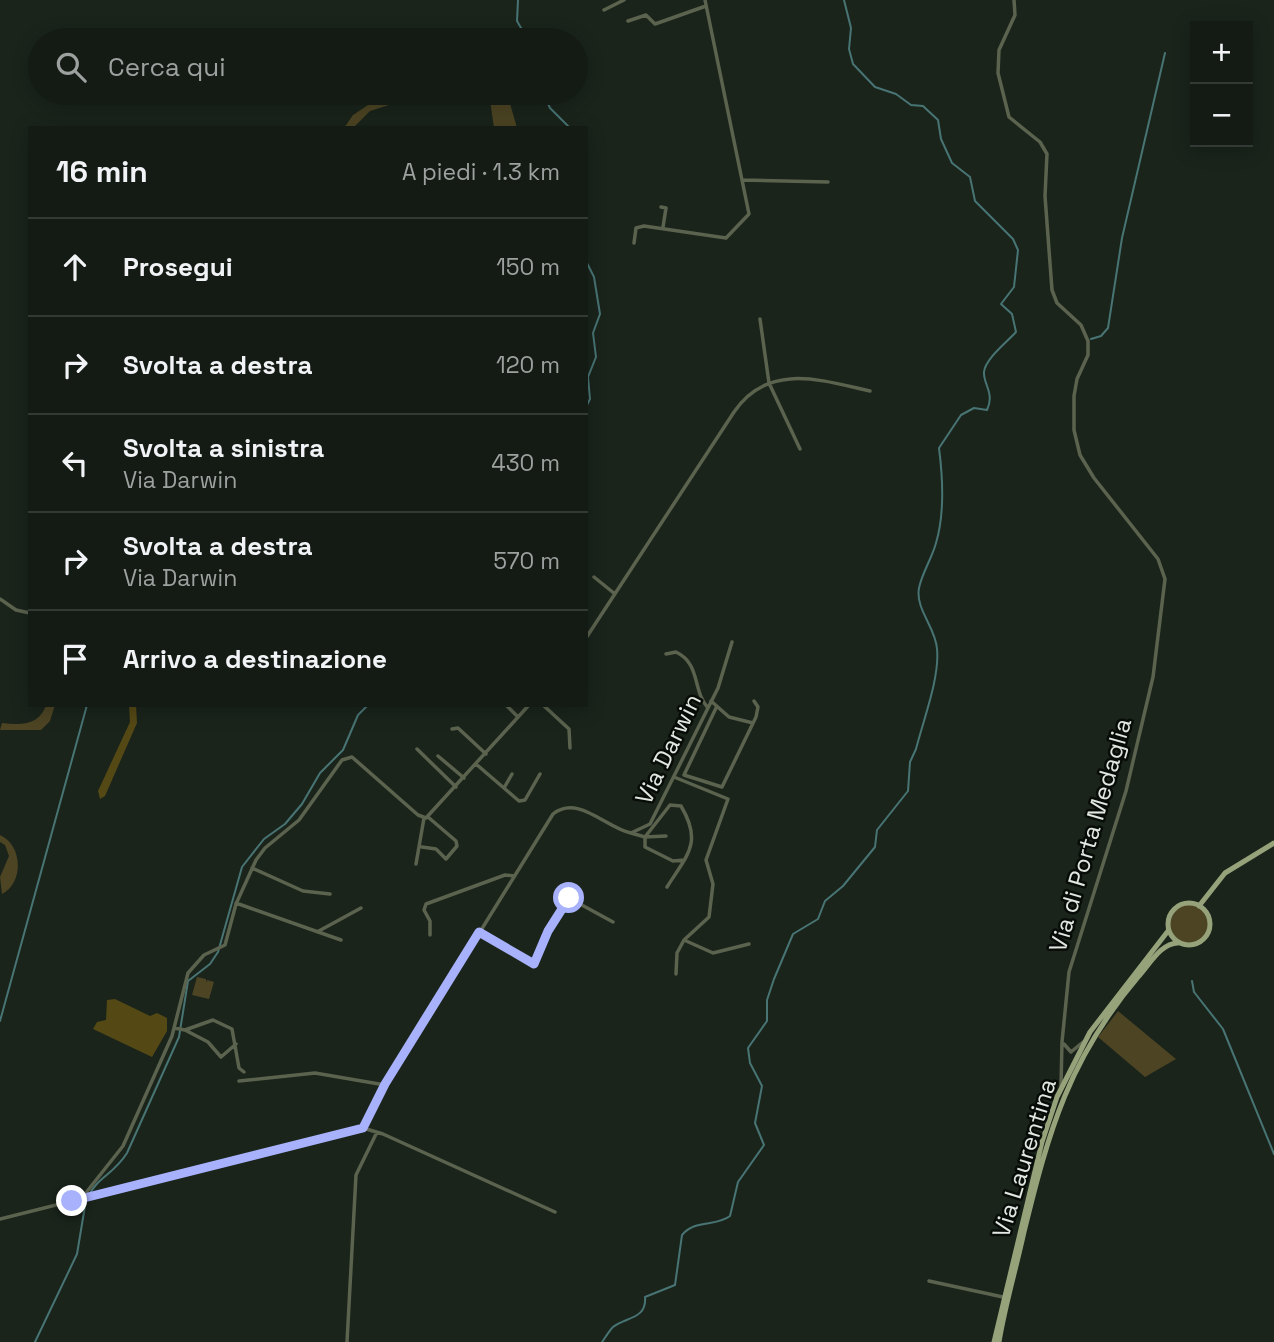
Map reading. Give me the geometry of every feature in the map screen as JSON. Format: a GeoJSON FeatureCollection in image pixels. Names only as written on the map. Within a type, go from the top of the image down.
{"type":"FeatureCollection","features":[{"type":"Feature","properties":{"kind":"main road"},"geometry":{"type":"LineString","coordinates":[[1199,905],[1225,873],[1274,843]]}},
{"type":"Feature","properties":{"kind":"main road"},"geometry":{"type":"LineString","coordinates":[[1188,903],[1199,905],[1210,921],[1208,934],[1192,946],[1178,943],[1168,931],[1170,914],[1177,906],[1188,903]]}},
{"type":"Feature","properties":{"kind":"main road","name":"Via Laurentina"},"geometry":{"type":"LineString","coordinates":[[996,1342],[1003,1297],[1042,1142],[1061,1088],[1087,1037],[1116,994],[1162,943],[1168,931]]}},
{"type":"Feature","properties":{"kind":"main road","name":"Via Laurentina"},"geometry":{"type":"LineString","coordinates":[[996,1342],[1046,1149],[1069,1081],[1093,1037],[1127,991],[1166,945],[1178,943]]}},
{"type":"Feature","properties":{"kind":"street"},"geometry":{"type":"LineString","coordinates":[[604,10],[624,0]]}},
{"type":"Feature","properties":{"kind":"street"},"geometry":{"type":"LineString","coordinates":[[634,243],[638,226],[729,237],[749,214],[705,0]]}},
{"type":"Feature","properties":{"kind":"street","name":"Via di Porta Medaglia"},"geometry":{"type":"LineString","coordinates":[[1014,0],[1015,15],[999,50],[998,73],[1009,117],[1045,148],[1052,290],[1057,303],[1081,325],[1088,341],[1088,355],[1075,390],[1073,422],[1077,444],[1089,471],[1158,559],[1165,575],[1153,677],[1126,791],[1070,967],[1061,1088]]}},
{"type":"Feature","properties":{"kind":"street"},"geometry":{"type":"LineString","coordinates":[[628,21],[646,15],[655,24],[706,6]]}},
{"type":"Feature","properties":{"kind":"street"},"geometry":{"type":"LineString","coordinates":[[743,180],[828,182]]}},
{"type":"Feature","properties":{"kind":"street"},"geometry":{"type":"LineString","coordinates":[[661,207],[666,208],[663,228]]}},
{"type":"Feature","properties":{"kind":"street"},"geometry":{"type":"LineString","coordinates":[[760,319],[769,383],[800,449]]}},
{"type":"Feature","properties":{"kind":"street"},"geometry":{"type":"LineString","coordinates":[[588,630],[615,594],[737,408],[749,395],[769,383],[803,377],[870,391]]}},
{"type":"Feature","properties":{"kind":"street"},"geometry":{"type":"LineString","coordinates":[[594,576],[615,594]]}},
{"type":"Feature","properties":{"kind":"street"},"geometry":{"type":"LineString","coordinates":[[0,599],[16,610],[28,613]]}},
{"type":"Feature","properties":{"kind":"street","name":"Via Darwin"},"geometry":{"type":"LineString","coordinates":[[363,1128],[385,1084],[550,818],[560,809],[580,809],[631,833],[650,824],[708,708],[732,642]]}},
{"type":"Feature","properties":{"kind":"street"},"geometry":{"type":"LineString","coordinates":[[666,654],[676,652],[688,661],[698,680],[701,699],[708,708]]}},
{"type":"Feature","properties":{"kind":"street"},"geometry":{"type":"LineString","coordinates":[[711,701],[716,708],[743,723],[753,723]]}},
{"type":"Feature","properties":{"kind":"street"},"geometry":{"type":"LineString","coordinates":[[716,708],[684,775],[724,786],[758,709],[754,701]]}},
{"type":"Feature","properties":{"kind":"street"},"geometry":{"type":"LineString","coordinates":[[508,707],[519,717]]}},
{"type":"Feature","properties":{"kind":"street"},"geometry":{"type":"LineString","coordinates":[[416,864],[422,847],[426,817],[527,707]]}},
{"type":"Feature","properties":{"kind":"street"},"geometry":{"type":"LineString","coordinates":[[545,707],[569,729],[570,748]]}},
{"type":"Feature","properties":{"kind":"street"},"geometry":{"type":"LineString","coordinates":[[452,729],[458,729],[485,754]]}},
{"type":"Feature","properties":{"kind":"street"},"geometry":{"type":"LineString","coordinates":[[417,750],[456,787]]}},
{"type":"Feature","properties":{"kind":"street"},"geometry":{"type":"LineString","coordinates":[[438,756],[464,778]]}},
{"type":"Feature","properties":{"kind":"street"},"geometry":{"type":"LineString","coordinates":[[81,1199],[123,1146],[174,1028],[188,973],[199,959],[222,947],[227,941],[236,903],[264,848],[297,822],[327,778],[346,757],[353,758],[456,841],[457,846],[446,859],[436,849],[422,847]]}},
{"type":"Feature","properties":{"kind":"street"},"geometry":{"type":"LineString","coordinates":[[476,764],[523,801],[540,774]]}},
{"type":"Feature","properties":{"kind":"street"},"geometry":{"type":"LineString","coordinates":[[504,788],[512,774]]}},
{"type":"Feature","properties":{"kind":"street"},"geometry":{"type":"LineString","coordinates":[[674,776],[728,799],[706,860],[713,884],[709,917],[684,940],[677,953],[676,974]]}},
{"type":"Feature","properties":{"kind":"street"},"geometry":{"type":"LineString","coordinates":[[667,887],[691,849],[693,833],[681,806],[670,805],[645,837],[647,848],[673,862],[684,860]]}},
{"type":"Feature","properties":{"kind":"street"},"geometry":{"type":"LineString","coordinates":[[631,833],[645,837],[666,836]]}},
{"type":"Feature","properties":{"kind":"street"},"geometry":{"type":"LineString","coordinates":[[252,868],[303,891],[330,894]]}},
{"type":"Feature","properties":{"kind":"street"},"geometry":{"type":"LineString","coordinates":[[430,935],[430,921],[424,910],[426,904],[505,875],[514,876]]}},
{"type":"Feature","properties":{"kind":"street"},"geometry":{"type":"LineString","coordinates":[[479,932],[532,965],[536,962],[548,931],[569,898],[613,922]]}},
{"type":"Feature","properties":{"kind":"street"},"geometry":{"type":"LineString","coordinates":[[236,903],[341,940]]}},
{"type":"Feature","properties":{"kind":"street"},"geometry":{"type":"LineString","coordinates":[[317,932],[361,908]]}},
{"type":"Feature","properties":{"kind":"street"},"geometry":{"type":"LineString","coordinates":[[688,935],[691,943]]}},
{"type":"Feature","properties":{"kind":"street"},"geometry":{"type":"LineString","coordinates":[[684,940],[713,953],[749,944]]}},
{"type":"Feature","properties":{"kind":"street"},"geometry":{"type":"LineString","coordinates":[[182,1030],[213,1020],[232,1028],[237,1044],[238,1064],[244,1072]]}},
{"type":"Feature","properties":{"kind":"street"},"geometry":{"type":"LineString","coordinates":[[174,1028],[208,1042],[220,1057],[237,1044]]}},
{"type":"Feature","properties":{"kind":"street"},"geometry":{"type":"LineString","coordinates":[[1063,1035],[1064,1046],[1069,1052],[1087,1037]]}},
{"type":"Feature","properties":{"kind":"street"},"geometry":{"type":"LineString","coordinates":[[239,1080],[315,1073],[385,1084]]}},
{"type":"Feature","properties":{"kind":"street"},"geometry":{"type":"LineString","coordinates":[[0,1219],[363,1128],[555,1212]]}},
{"type":"Feature","properties":{"kind":"street"},"geometry":{"type":"LineString","coordinates":[[347,1342],[356,1175],[377,1132]]}},
{"type":"Feature","properties":{"kind":"street"},"geometry":{"type":"LineString","coordinates":[[929,1281],[1003,1297]]}},
{"type":"Feature","properties":{"kind":"shaded area"},"geometry":{"type":"Polygon","coordinates":[[[368,105],[389,105],[370,111],[355,126],[345,126],[353,115],[368,105]]]}},
{"type":"Feature","properties":{"kind":"shaded area"},"geometry":{"type":"Polygon","coordinates":[[[491,105],[510,105],[516,126],[494,126],[491,105]]]}},
{"type":"Feature","properties":{"kind":"shaded area"},"geometry":{"type":"Polygon","coordinates":[[[45,707],[54,707],[50,721],[41,730],[0,730],[2,723],[28,723],[43,712],[45,707]]]}},
{"type":"Feature","properties":{"kind":"shaded area"},"geometry":{"type":"Polygon","coordinates":[[[129,707],[136,707],[137,723],[105,796],[100,799],[98,791],[130,722],[129,707]]]}},
{"type":"Feature","properties":{"kind":"shaded area"},"geometry":{"type":"Polygon","coordinates":[[[0,835],[13,847],[18,865],[14,882],[2,894],[0,877],[9,856],[5,845],[0,842],[0,835]]]}},
{"type":"Feature","properties":{"kind":"shaded area"},"geometry":{"type":"Polygon","coordinates":[[[1189,905],[1202,911],[1208,924],[1202,937],[1189,943],[1176,937],[1170,924],[1176,911],[1189,905]]]}},
{"type":"Feature","properties":{"kind":"shaded area"},"geometry":{"type":"Polygon","coordinates":[[[197,977],[206,979],[206,983],[207,980],[214,982],[209,999],[192,995],[197,977]]]}},
{"type":"Feature","properties":{"kind":"shaded area"},"geometry":{"type":"Polygon","coordinates":[[[115,999],[150,1016],[157,1013],[167,1018],[167,1031],[152,1057],[93,1029],[97,1022],[106,1020],[107,1000],[115,999]]]}},
{"type":"Feature","properties":{"kind":"shaded area"},"geometry":{"type":"Polygon","coordinates":[[[1118,1011],[1176,1059],[1145,1077],[1098,1037],[1118,1011]]]}},
{"type":"Feature","properties":{"kind":"waterway"},"geometry":{"type":"LineString","coordinates":[[518,0],[517,21],[521,28]]}},
{"type":"Feature","properties":{"kind":"waterway"},"geometry":{"type":"LineString","coordinates":[[602,1342],[613,1327],[643,1310],[645,1297],[675,1285],[682,1235],[693,1227],[730,1216],[738,1182],[764,1145],[755,1123],[762,1086],[750,1063],[748,1048],[767,1021],[767,1000],[793,934],[818,919],[825,901],[843,886],[875,847],[877,830],[908,791],[910,762],[916,749],[936,672],[936,641],[920,603],[919,588],[934,549],[941,520],[939,448],[961,415],[974,408],[987,410],[990,399],[984,376],[985,367],[1016,332],[1012,314],[1001,304],[1014,287],[1018,250],[1013,239],[975,201],[970,177],[952,163],[941,139],[938,120],[923,106],[911,105],[896,94],[875,87],[853,64],[849,49],[851,28],[844,0]]}},
{"type":"Feature","properties":{"kind":"waterway"},"geometry":{"type":"LineString","coordinates":[[1091,339],[1101,336],[1108,328],[1122,238],[1165,53]]}},
{"type":"Feature","properties":{"kind":"waterway"},"geometry":{"type":"LineString","coordinates":[[549,105],[568,126]]}},
{"type":"Feature","properties":{"kind":"waterway"},"geometry":{"type":"LineString","coordinates":[[588,265],[594,277],[600,314],[593,333],[596,357],[588,377]]}},
{"type":"Feature","properties":{"kind":"waterway"},"geometry":{"type":"LineString","coordinates":[[588,377],[588,403]]}},
{"type":"Feature","properties":{"kind":"waterway"},"geometry":{"type":"LineString","coordinates":[[0,1021],[86,707]]}},
{"type":"Feature","properties":{"kind":"waterway"},"geometry":{"type":"LineString","coordinates":[[89,1195],[127,1153],[179,1037],[188,981],[210,964],[218,952],[242,867],[264,839],[285,824],[302,804],[320,773],[343,750],[358,715],[366,707]]}},
{"type":"Feature","properties":{"kind":"waterway"},"geometry":{"type":"LineString","coordinates":[[1192,981],[1194,992],[1223,1029],[1274,1154]]}},
{"type":"Feature","properties":{"kind":"waterway"},"geometry":{"type":"LineString","coordinates":[[35,1342],[77,1254],[86,1200]]}},
{"type":"Feature","properties":{"kind":"route"},"geometry":{"type":"LineString","coordinates":[[72,1201],[363,1128],[385,1084],[479,932],[534,964],[548,931],[569,898]]}}]}
